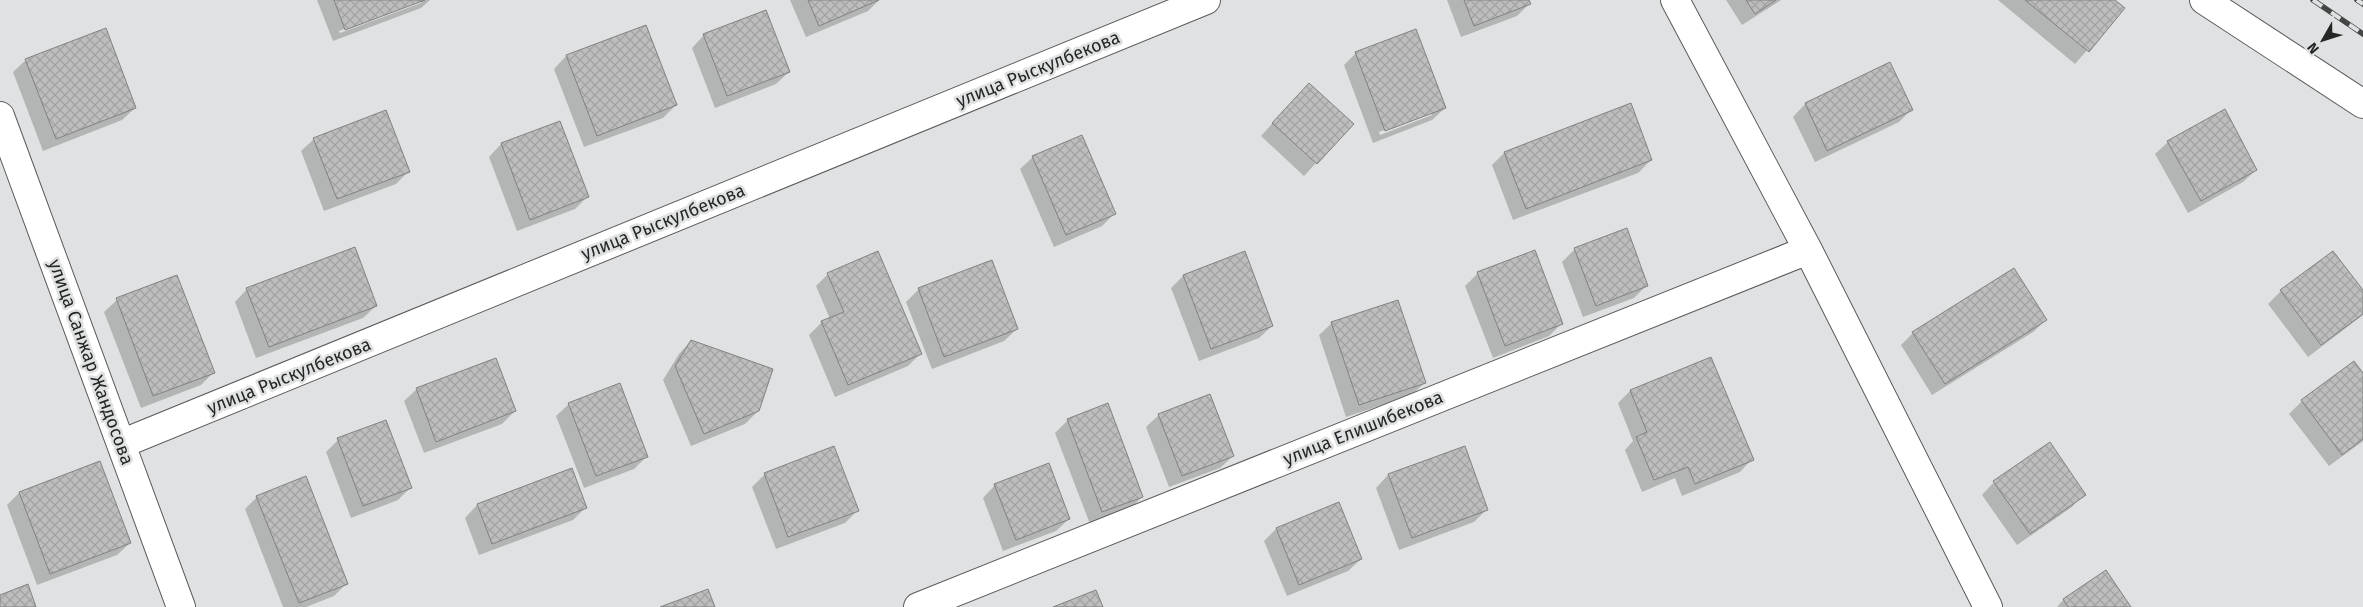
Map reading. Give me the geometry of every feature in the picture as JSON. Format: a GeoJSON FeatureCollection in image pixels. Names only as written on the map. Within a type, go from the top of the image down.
{"type":"FeatureCollection","features":[{"type":"Feature","properties":{"kind":"street","name":"улица Рыскулбекова"},"geometry":{"type":"LineString","coordinates":[[121,444],[1206,0]]}},
{"type":"Feature","properties":{"kind":"street"},"geometry":{"type":"LineString","coordinates":[[1675,0],[1808,250],[1988,607]]}},
{"type":"Feature","properties":{"kind":"street"},"geometry":{"type":"LineString","coordinates":[[2204,0],[2363,104]]}},
{"type":"Feature","properties":{"kind":"street","name":"улица Санжар Жандосова"},"geometry":{"type":"LineString","coordinates":[[0,116],[9,168],[121,444],[182,607]]}},
{"type":"Feature","properties":{"kind":"street","name":"улица Елишибекова"},"geometry":{"type":"LineString","coordinates":[[918,607],[1808,250]]}},
{"type":"Feature","properties":{"kind":"building"},"geometry":{"type":"Polygon","coordinates":[[[334,0],[425,0],[345,30],[334,0]]]}},
{"type":"Feature","properties":{"kind":"building"},"geometry":{"type":"Polygon","coordinates":[[[808,0],[879,0],[819,26],[808,0]]]}},
{"type":"Feature","properties":{"kind":"building"},"geometry":{"type":"Polygon","coordinates":[[[1464,0],[1529,0],[1531,4],[1474,26],[1464,0]]]}},
{"type":"Feature","properties":{"kind":"building"},"geometry":{"type":"Polygon","coordinates":[[[1746,0],[1776,0],[1755,14],[1746,0]]]}},
{"type":"Feature","properties":{"kind":"building"},"geometry":{"type":"Polygon","coordinates":[[[2025,0],[2115,0],[2125,8],[2089,52],[2025,0]]]}},
{"type":"Feature","properties":{"kind":"building"},"geometry":{"type":"Polygon","coordinates":[[[766,10],[790,72],[727,96],[703,34],[766,10]]]}},
{"type":"Feature","properties":{"kind":"building"},"geometry":{"type":"Polygon","coordinates":[[[646,25],[677,105],[597,136],[566,55],[646,25]]]}},
{"type":"Feature","properties":{"kind":"building"},"geometry":{"type":"Polygon","coordinates":[[[106,28],[136,108],[56,139],[25,59],[106,28]]]}},
{"type":"Feature","properties":{"kind":"building"},"geometry":{"type":"Polygon","coordinates":[[[1416,29],[1446,108],[1385,131],[1355,52],[1416,29]]]}},
{"type":"Feature","properties":{"kind":"building"},"geometry":{"type":"Polygon","coordinates":[[[1890,62],[1913,110],[1827,151],[1805,103],[1890,62]]]}},
{"type":"Feature","properties":{"kind":"building"},"geometry":{"type":"Polygon","coordinates":[[[1309,83],[1354,124],[1317,164],[1272,123],[1309,83]]]}},
{"type":"Feature","properties":{"kind":"building"},"geometry":{"type":"Polygon","coordinates":[[[1631,103],[1652,160],[1526,209],[1504,152],[1631,103]]]}},
{"type":"Feature","properties":{"kind":"building"},"geometry":{"type":"Polygon","coordinates":[[[2225,109],[2257,170],[2201,201],[2167,141],[2225,109]]]}},
{"type":"Feature","properties":{"kind":"building"},"geometry":{"type":"Polygon","coordinates":[[[386,110],[410,172],[337,199],[313,138],[386,110]]]}},
{"type":"Feature","properties":{"kind":"building"},"geometry":{"type":"Polygon","coordinates":[[[560,121],[589,197],[530,220],[501,143],[560,121]]]}},
{"type":"Feature","properties":{"kind":"building"},"geometry":{"type":"Polygon","coordinates":[[[1082,135],[1116,214],[1066,235],[1032,156],[1082,135]]]}},
{"type":"Feature","properties":{"kind":"building"},"geometry":{"type":"Polygon","coordinates":[[[1627,228],[1648,286],[1596,306],[1574,248],[1627,228]]]}},
{"type":"Feature","properties":{"kind":"building"},"geometry":{"type":"Polygon","coordinates":[[[355,247],[377,306],[269,347],[246,288],[355,247]]]}},
{"type":"Feature","properties":{"kind":"building"},"geometry":{"type":"Polygon","coordinates":[[[1535,250],[1563,324],[1505,346],[1477,272],[1535,250]]]}},
{"type":"Feature","properties":{"kind":"building"},"geometry":{"type":"Polygon","coordinates":[[[878,251],[922,354],[848,385],[821,321],[844,312],[827,273],[878,251]]]}},
{"type":"Feature","properties":{"kind":"building"},"geometry":{"type":"Polygon","coordinates":[[[1245,251],[1273,326],[1211,349],[1183,275],[1245,251]]]}},
{"type":"Feature","properties":{"kind":"building"},"geometry":{"type":"Polygon","coordinates":[[[2333,251],[2363,290],[2363,314],[2321,345],[2280,290],[2333,251]]]}},
{"type":"Feature","properties":{"kind":"building"},"geometry":{"type":"Polygon","coordinates":[[[992,260],[1018,329],[944,357],[918,288],[992,260]]]}},
{"type":"Feature","properties":{"kind":"building"},"geometry":{"type":"Polygon","coordinates":[[[2014,268],[2047,320],[1945,384],[1912,332],[2014,268]]]}},
{"type":"Feature","properties":{"kind":"building"},"geometry":{"type":"Polygon","coordinates":[[[177,275],[215,373],[153,396],[116,298],[177,275]]]}},
{"type":"Feature","properties":{"kind":"building"},"geometry":{"type":"Polygon","coordinates":[[[1398,300],[1426,383],[1359,405],[1331,322],[1398,300]]]}},
{"type":"Feature","properties":{"kind":"building"},"geometry":{"type":"Polygon","coordinates":[[[691,340],[773,369],[759,411],[704,434],[675,366],[691,340]]]}},
{"type":"Feature","properties":{"kind":"building"},"geometry":{"type":"Polygon","coordinates":[[[1711,357],[1754,460],[1695,484],[1688,467],[1654,480],[1636,437],[1647,432],[1630,390],[1711,357]]]}},
{"type":"Feature","properties":{"kind":"building"},"geometry":{"type":"Polygon","coordinates":[[[496,358],[516,411],[436,442],[416,388],[496,358]]]}},
{"type":"Feature","properties":{"kind":"building"},"geometry":{"type":"Polygon","coordinates":[[[2354,361],[2363,373],[2363,439],[2342,455],[2301,400],[2354,361]]]}},
{"type":"Feature","properties":{"kind":"building"},"geometry":{"type":"Polygon","coordinates":[[[620,383],[648,457],[596,476],[568,403],[620,383]]]}},
{"type":"Feature","properties":{"kind":"building"},"geometry":{"type":"Polygon","coordinates":[[[1210,394],[1234,456],[1182,476],[1158,414],[1210,394]]]}},
{"type":"Feature","properties":{"kind":"building"},"geometry":{"type":"Polygon","coordinates":[[[1108,403],[1143,497],[1102,512],[1067,419],[1108,403]]]}},
{"type":"Feature","properties":{"kind":"building"},"geometry":{"type":"Polygon","coordinates":[[[386,420],[412,488],[363,506],[337,438],[386,420]]]}},
{"type":"Feature","properties":{"kind":"building"},"geometry":{"type":"Polygon","coordinates":[[[2050,442],[2086,495],[2030,534],[1993,481],[2050,442]]]}},
{"type":"Feature","properties":{"kind":"building"},"geometry":{"type":"Polygon","coordinates":[[[834,446],[859,511],[788,537],[764,473],[834,446]]]}},
{"type":"Feature","properties":{"kind":"building"},"geometry":{"type":"Polygon","coordinates":[[[1465,446],[1488,510],[1412,538],[1388,474],[1465,446]]]}},
{"type":"Feature","properties":{"kind":"building"},"geometry":{"type":"Polygon","coordinates":[[[100,461],[131,543],[50,574],[19,492],[100,461]]]}},
{"type":"Feature","properties":{"kind":"building"},"geometry":{"type":"Polygon","coordinates":[[[1049,463],[1070,519],[1016,540],[994,484],[1049,463]]]}},
{"type":"Feature","properties":{"kind":"building"},"geometry":{"type":"Polygon","coordinates":[[[572,468],[587,508],[492,544],[477,504],[572,468]]]}},
{"type":"Feature","properties":{"kind":"building"},"geometry":{"type":"Polygon","coordinates":[[[306,476],[348,584],[299,603],[256,496],[306,476]]]}},
{"type":"Feature","properties":{"kind":"building"},"geometry":{"type":"Polygon","coordinates":[[[1339,502],[1362,559],[1299,585],[1276,528],[1339,502]]]}},
{"type":"Feature","properties":{"kind":"building"},"geometry":{"type":"Polygon","coordinates":[[[2106,570],[2131,607],[2068,607],[2063,599],[2106,570]]]}},
{"type":"Feature","properties":{"kind":"building"},"geometry":{"type":"Polygon","coordinates":[[[28,584],[36,607],[0,607],[0,595],[28,584]]]}},
{"type":"Feature","properties":{"kind":"building"},"geometry":{"type":"Polygon","coordinates":[[[708,589],[715,607],[660,607],[708,589]]]}},
{"type":"Feature","properties":{"kind":"building"},"geometry":{"type":"Polygon","coordinates":[[[1096,590],[1103,607],[1053,607],[1096,590]]]}},
{"type":"Feature","properties":{"kind":"railway"},"geometry":{"type":"LineString","coordinates":[[2313,0],[2363,34]]}},
{"type":"Feature","properties":{"kind":"railway"},"geometry":{"type":"LineString","coordinates":[[2357,0],[2363,4]]}}]}
